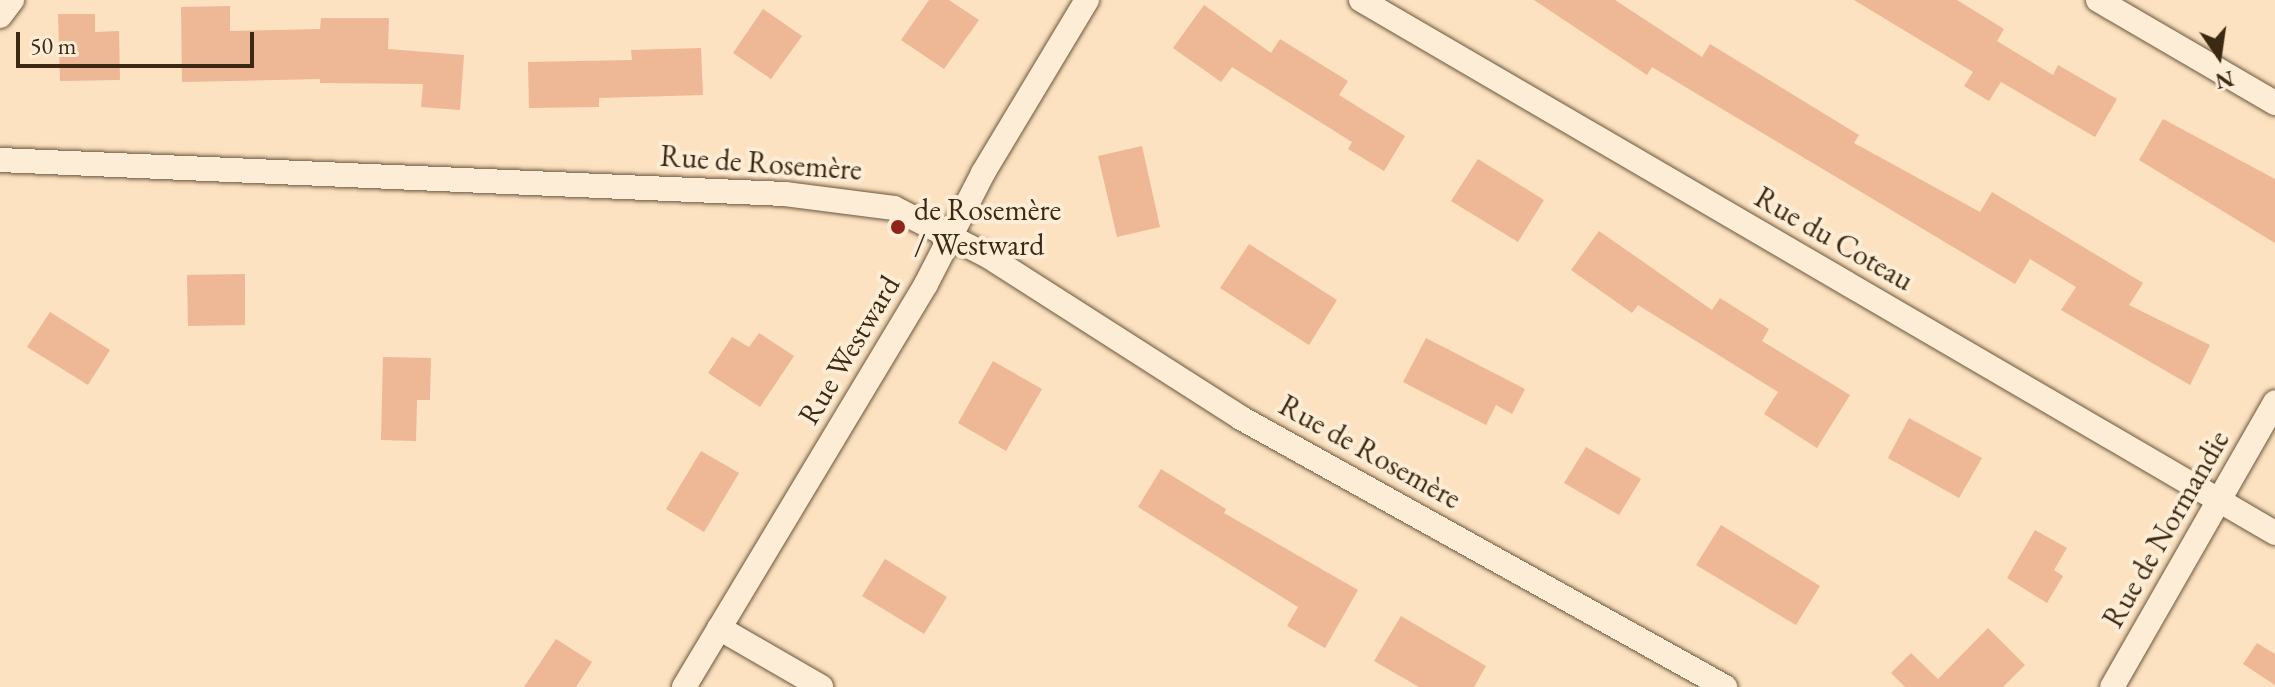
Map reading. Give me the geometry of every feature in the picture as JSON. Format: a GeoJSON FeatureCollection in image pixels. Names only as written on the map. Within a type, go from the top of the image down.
{"type":"FeatureCollection","features":[{"type":"Feature","properties":{"kind":"street"},"geometry":{"type":"LineString","coordinates":[[0,16],[12,0]]}},
{"type":"Feature","properties":{"kind":"street","name":"Rue Westward"},"geometry":{"type":"LineString","coordinates":[[684,687],[895,337],[950,235],[1087,0]]}},
{"type":"Feature","properties":{"kind":"street","name":"Rue du Coteau"},"geometry":{"type":"LineString","coordinates":[[1361,0],[2275,533]]}},
{"type":"Feature","properties":{"kind":"street"},"geometry":{"type":"LineString","coordinates":[[2098,0],[2275,103]]}},
{"type":"Feature","properties":{"kind":"street","name":"Rue de Rosemère"},"geometry":{"type":"LineString","coordinates":[[0,160],[843,197],[894,208],[950,235],[1241,418],[1725,687]]}},
{"type":"Feature","properties":{"kind":"street","name":"Rue de Normandie"},"geometry":{"type":"LineString","coordinates":[[2112,687],[2275,402]]}},
{"type":"Feature","properties":{"kind":"street"},"geometry":{"type":"LineString","coordinates":[[719,628],[821,687]]}},
{"type":"Feature","properties":{"kind":"building"},"geometry":{"type":"Polygon","coordinates":[[[929,0],[949,0],[979,20],[944,69],[901,40],[929,0]]]}},
{"type":"Feature","properties":{"kind":"building"},"geometry":{"type":"Polygon","coordinates":[[[1534,0],[1615,0],[1702,57],[1710,44],[1859,135],[1854,143],[1980,212],[1992,192],[2143,283],[2129,305],[2210,345],[2190,385],[2061,310],[2076,287],[2030,259],[2015,284],[1652,67],[1647,75],[1534,0]]]}},
{"type":"Feature","properties":{"kind":"building"},"geometry":{"type":"Polygon","coordinates":[[[1854,0],[1957,0],[2004,29],[1997,41],[2053,75],[2058,65],[2117,99],[2095,137],[2001,82],[1989,101],[1964,86],[1973,72],[1854,0]]]}},
{"type":"Feature","properties":{"kind":"building"},"geometry":{"type":"Polygon","coordinates":[[[1204,5],[1271,53],[1280,39],[1348,81],[1339,95],[1405,136],[1384,171],[1348,149],[1352,142],[1232,67],[1221,82],[1173,48],[1204,5]]]}},
{"type":"Feature","properties":{"kind":"building"},"geometry":{"type":"Polygon","coordinates":[[[230,6],[230,31],[320,29],[321,18],[389,18],[388,49],[464,55],[460,110],[421,107],[423,84],[320,83],[320,79],[182,82],[181,7],[230,6]]]}},
{"type":"Feature","properties":{"kind":"building"},"geometry":{"type":"Polygon","coordinates":[[[763,9],[802,36],[771,79],[733,53],[763,9]]]}},
{"type":"Feature","properties":{"kind":"building"},"geometry":{"type":"Polygon","coordinates":[[[58,14],[95,14],[95,32],[119,31],[120,80],[60,81],[58,14]]]}},
{"type":"Feature","properties":{"kind":"building"},"geometry":{"type":"Polygon","coordinates":[[[701,48],[703,95],[599,98],[599,107],[529,108],[528,62],[632,60],[631,50],[701,48]]]}},
{"type":"Feature","properties":{"kind":"building"},"geometry":{"type":"Polygon","coordinates":[[[2163,119],[2275,179],[2275,243],[2139,160],[2163,119]]]}},
{"type":"Feature","properties":{"kind":"building"},"geometry":{"type":"Polygon","coordinates":[[[1142,146],[1160,227],[1117,237],[1098,156],[1142,146]]]}},
{"type":"Feature","properties":{"kind":"building"},"geometry":{"type":"Polygon","coordinates":[[[1478,159],[1544,200],[1518,242],[1451,201],[1478,159]]]}},
{"type":"Feature","properties":{"kind":"building"},"geometry":{"type":"Polygon","coordinates":[[[1599,231],[1712,310],[1720,298],[1769,329],[1762,341],[1850,395],[1817,448],[1764,414],[1778,392],[1638,305],[1632,313],[1571,270],[1599,231]]]}},
{"type":"Feature","properties":{"kind":"building"},"geometry":{"type":"Polygon","coordinates":[[[1249,244],[1337,300],[1309,345],[1220,288],[1249,244]]]}},
{"type":"Feature","properties":{"kind":"building"},"geometry":{"type":"Polygon","coordinates":[[[245,274],[245,325],[188,326],[187,275],[245,274]]]}},
{"type":"Feature","properties":{"kind":"building"},"geometry":{"type":"Polygon","coordinates":[[[50,312],[110,350],[88,385],[27,347],[50,312]]]}},
{"type":"Feature","properties":{"kind":"building"},"geometry":{"type":"Polygon","coordinates":[[[759,333],[794,356],[760,407],[708,373],[732,337],[749,347],[759,333]]]}},
{"type":"Feature","properties":{"kind":"building"},"geometry":{"type":"Polygon","coordinates":[[[1426,338],[1525,389],[1512,414],[1496,405],[1486,425],[1403,382],[1426,338]]]}},
{"type":"Feature","properties":{"kind":"building"},"geometry":{"type":"Polygon","coordinates":[[[383,357],[431,358],[430,400],[417,400],[416,441],[381,440],[383,357]]]}},
{"type":"Feature","properties":{"kind":"building"},"geometry":{"type":"Polygon","coordinates":[[[993,361],[1042,389],[1006,451],[958,423],[993,361]]]}},
{"type":"Feature","properties":{"kind":"building"},"geometry":{"type":"Polygon","coordinates":[[[1909,418],[1982,458],[1959,498],[1888,458],[1909,418]]]}},
{"type":"Feature","properties":{"kind":"building"},"geometry":{"type":"Polygon","coordinates":[[[1586,447],[1641,479],[1619,515],[1564,483],[1586,447]]]}},
{"type":"Feature","properties":{"kind":"building"},"geometry":{"type":"Polygon","coordinates":[[[701,451],[739,473],[704,532],[666,509],[701,451]]]}},
{"type":"Feature","properties":{"kind":"building"},"geometry":{"type":"Polygon","coordinates":[[[1161,469],[1226,509],[1224,513],[1358,590],[1325,648],[1287,626],[1298,607],[1138,507],[1161,469]]]}},
{"type":"Feature","properties":{"kind":"building"},"geometry":{"type":"Polygon","coordinates":[[[1721,525],[1820,586],[1796,625],[1696,565],[1721,525]]]}},
{"type":"Feature","properties":{"kind":"building"},"geometry":{"type":"Polygon","coordinates":[[[2035,530],[2067,548],[2054,570],[2063,576],[2047,603],[2007,578],[2035,530]]]}},
{"type":"Feature","properties":{"kind":"building"},"geometry":{"type":"Polygon","coordinates":[[[885,559],[947,597],[924,634],[862,596],[885,559]]]}},
{"type":"Feature","properties":{"kind":"building"},"geometry":{"type":"Polygon","coordinates":[[[1401,616],[1486,666],[1474,687],[1419,687],[1374,661],[1401,616]]]}},
{"type":"Feature","properties":{"kind":"building"},"geometry":{"type":"Polygon","coordinates":[[[1988,628],[2025,665],[2003,687],[1905,687],[1891,673],[1911,653],[1938,679],[1988,628]]]}},
{"type":"Feature","properties":{"kind":"building"},"geometry":{"type":"Polygon","coordinates":[[[556,639],[592,662],[576,687],[524,687],[556,639]]]}},
{"type":"Feature","properties":{"kind":"building"},"geometry":{"type":"Polygon","coordinates":[[[2257,643],[2275,654],[2275,685],[2243,664],[2257,643]]]}},
{"type":"Feature","properties":{"kind":"place","name":"de Rosemère / Westward"},"geometry":{"type":"Point","coordinates":[898,227]}}]}
